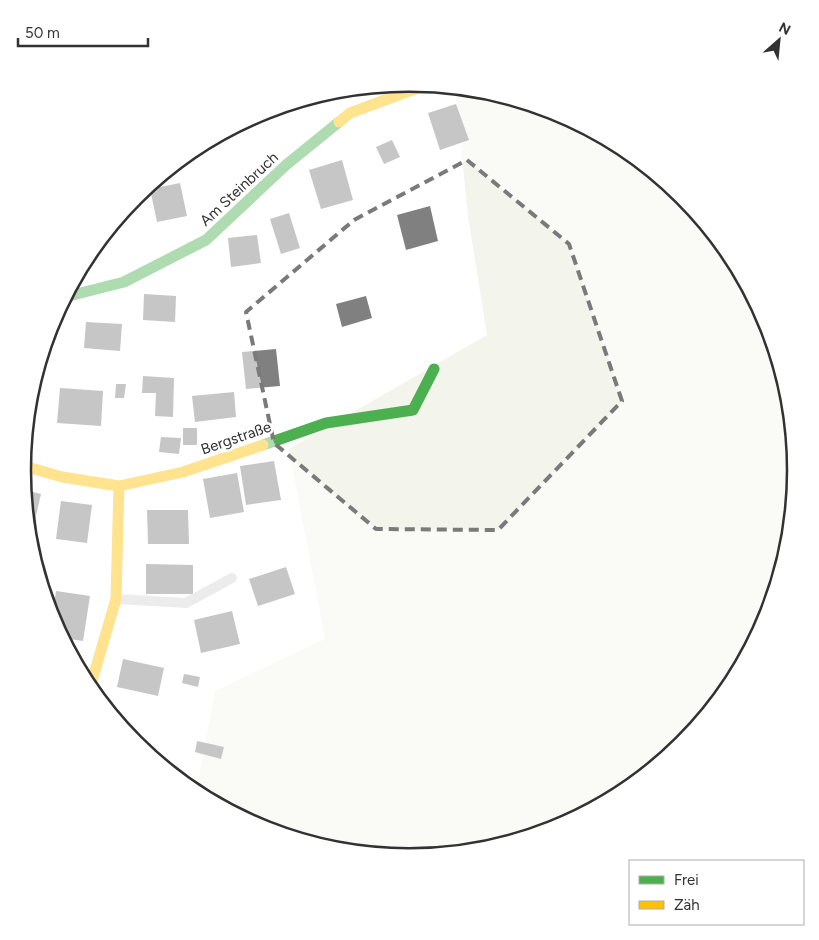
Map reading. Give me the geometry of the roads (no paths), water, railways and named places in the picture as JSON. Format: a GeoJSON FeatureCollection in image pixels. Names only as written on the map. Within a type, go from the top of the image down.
{"type":"FeatureCollection","features":[{"type":"Feature","properties":{"kind":"street","name":"Am Steinbruch"},"geometry":{"type":"LineString","coordinates":[[74,295],[124,282],[206,240],[286,165],[350,113],[406,92]]}},
{"type":"Feature","properties":{"kind":"street","name":"Bergstraße"},"geometry":{"type":"LineString","coordinates":[[31,468],[62,477],[119,486],[183,472],[326,423],[414,410],[434,368]]}},
{"type":"Feature","properties":{"kind":"street"},"geometry":{"type":"LineString","coordinates":[[93,677],[116,599],[119,486]]}},
{"type":"Feature","properties":{"kind":"lane"},"geometry":{"type":"LineString","coordinates":[[116,599],[186,603],[232,578]]}}]}
